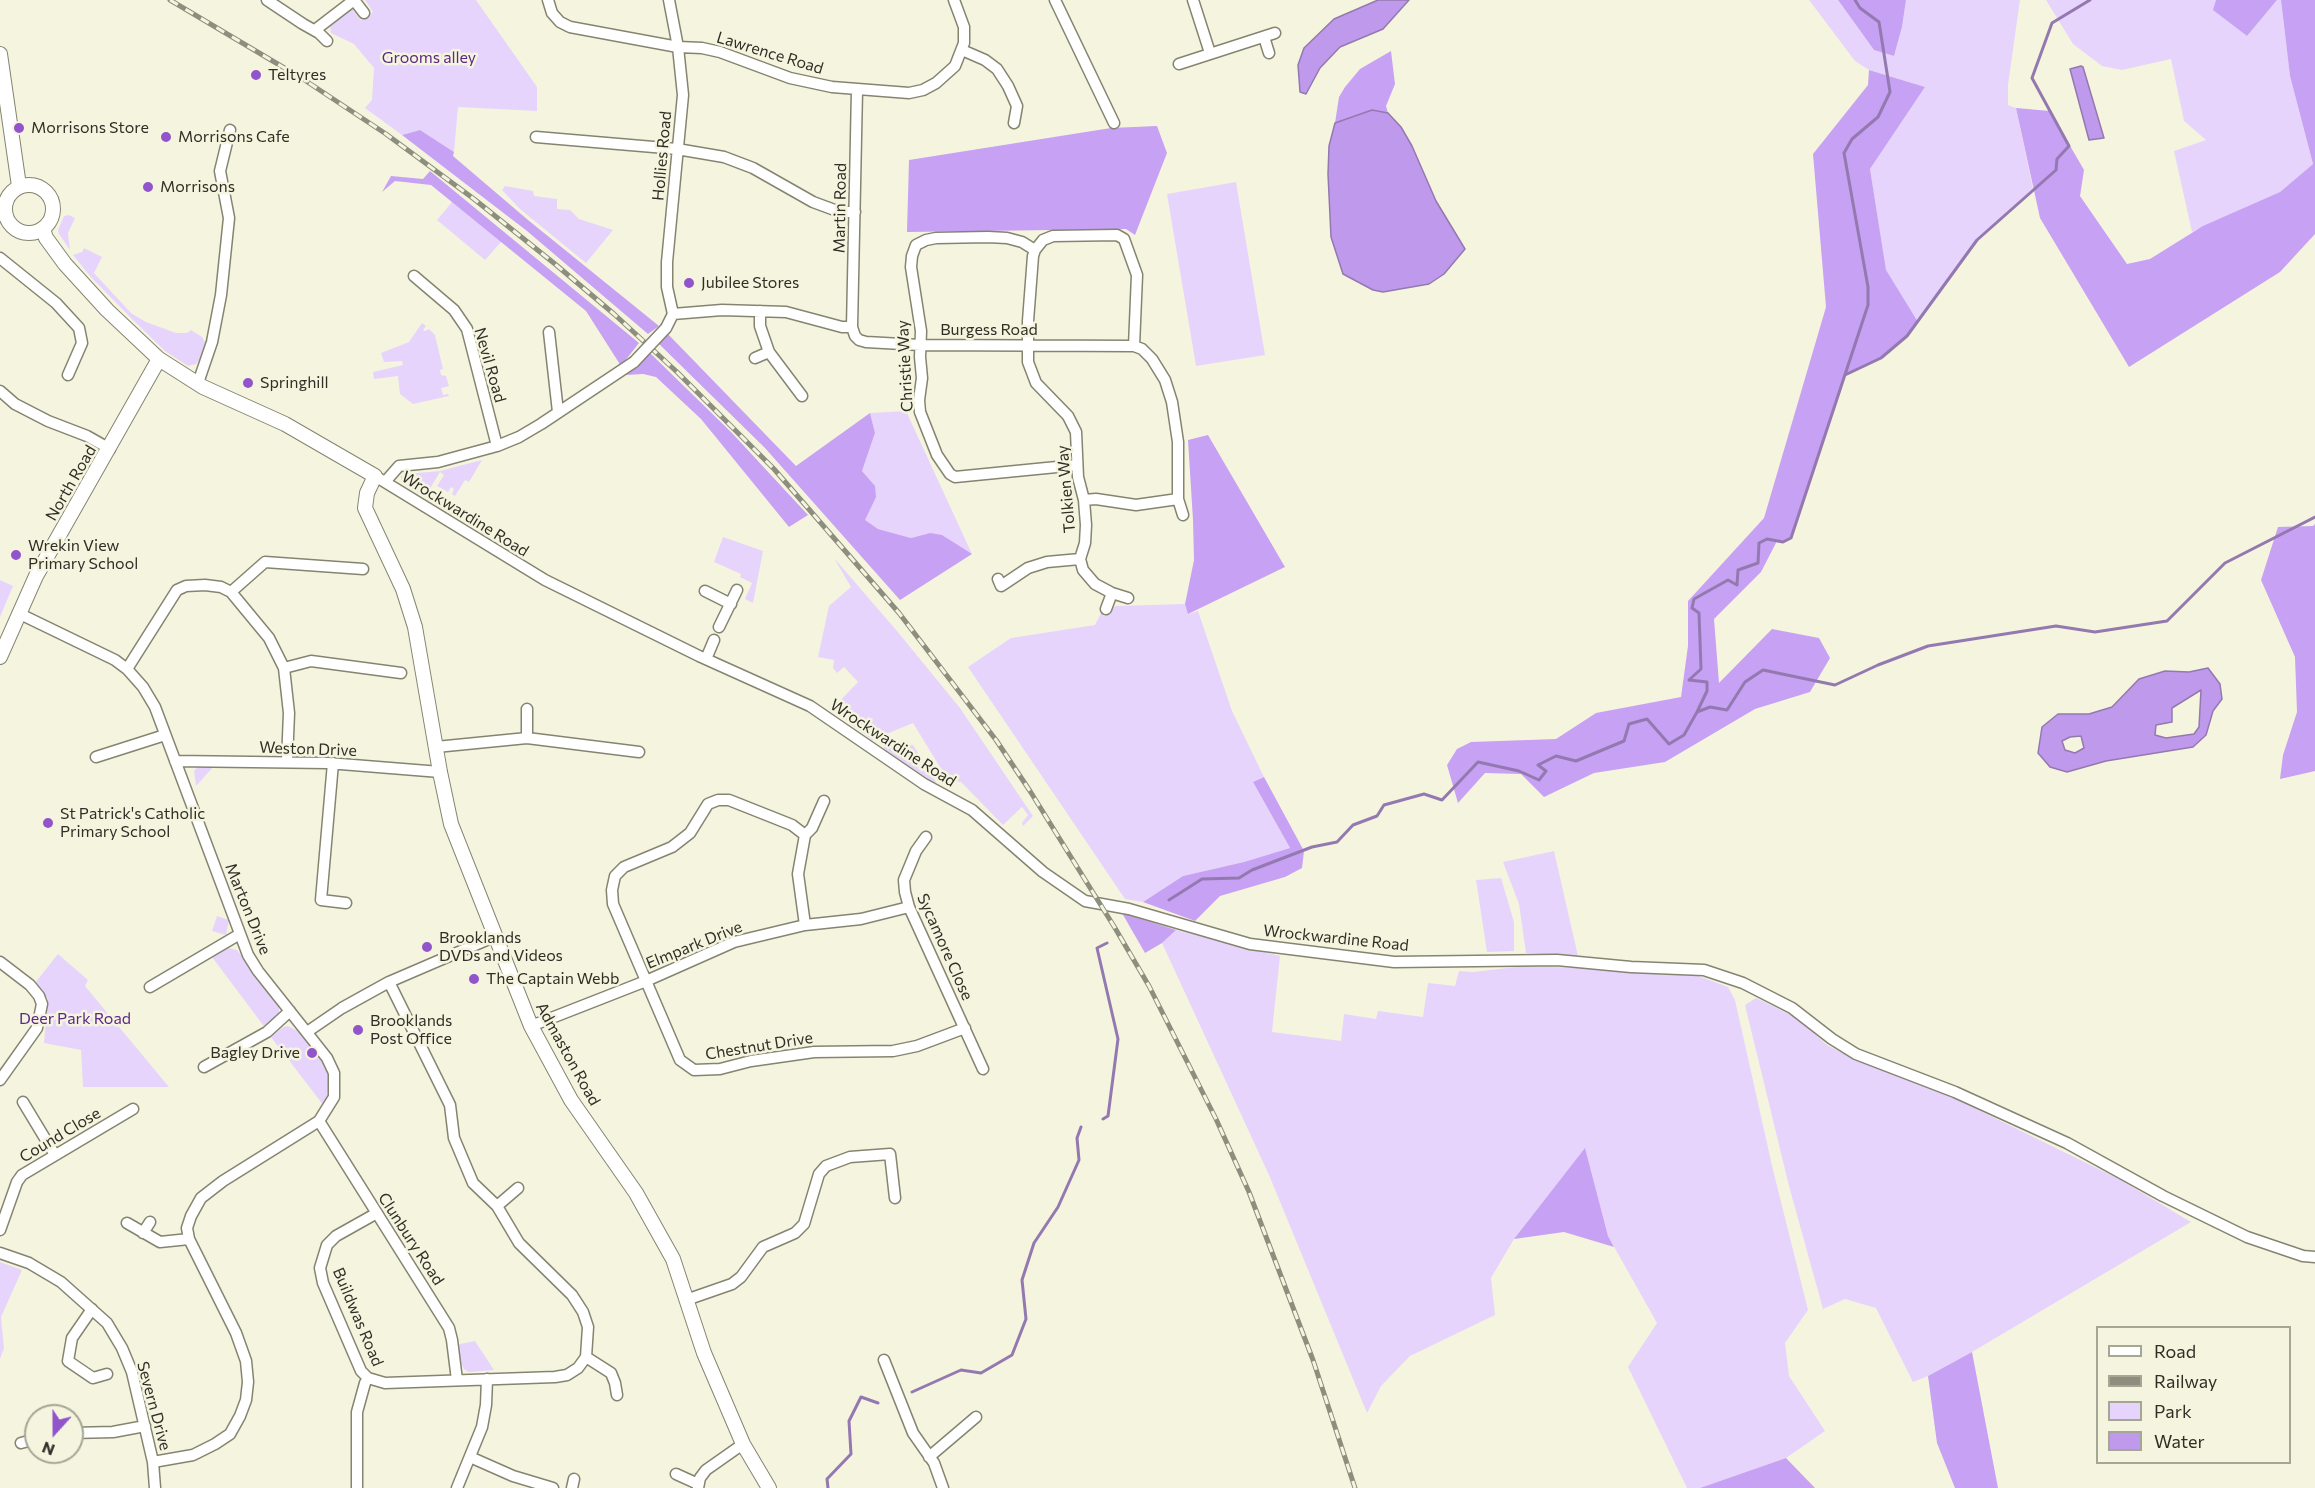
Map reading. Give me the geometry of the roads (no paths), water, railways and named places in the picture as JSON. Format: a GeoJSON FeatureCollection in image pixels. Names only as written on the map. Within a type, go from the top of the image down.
{"type":"FeatureCollection","features":[{"type":"Feature","properties":{"kind":"street"},"geometry":{"type":"LineString","coordinates":[[267,0],[315,30],[327,41]]}},
{"type":"Feature","properties":{"kind":"street"},"geometry":{"type":"LineString","coordinates":[[315,30],[354,0],[364,13]]}},
{"type":"Feature","properties":{"kind":"street","name":"Lawrence Road"},"geometry":{"type":"LineString","coordinates":[[548,0],[552,13],[560,22],[570,27],[678,47],[702,48],[720,52],[790,78],[832,87],[909,93],[923,90],[955,66],[962,50]]}},
{"type":"Feature","properties":{"kind":"street","name":"Hollies Road"},"geometry":{"type":"LineString","coordinates":[[669,0],[678,47],[683,95],[667,262],[667,287],[673,314]]}},
{"type":"Feature","properties":{"kind":"street"},"geometry":{"type":"LineString","coordinates":[[954,0],[964,27],[962,50],[985,60],[997,69],[1017,106],[1014,123]]}},
{"type":"Feature","properties":{"kind":"street"},"geometry":{"type":"LineString","coordinates":[[1055,0],[1114,123]]}},
{"type":"Feature","properties":{"kind":"street"},"geometry":{"type":"LineString","coordinates":[[1193,0],[1210,53]]}},
{"type":"Feature","properties":{"kind":"street"},"geometry":{"type":"LineString","coordinates":[[1179,64],[1269,35],[1269,53]]}},
{"type":"Feature","properties":{"kind":"street"},"geometry":{"type":"LineString","coordinates":[[0,57],[19,186]]}},
{"type":"Feature","properties":{"kind":"street","name":"Martin Road"},"geometry":{"type":"LineString","coordinates":[[852,327],[857,90]]}},
{"type":"Feature","properties":{"kind":"street"},"geometry":{"type":"LineString","coordinates":[[198,383],[212,342],[221,295],[229,218],[220,171],[230,130]]}},
{"type":"Feature","properties":{"kind":"street"},"geometry":{"type":"LineString","coordinates":[[536,137],[677,149],[724,157],[753,168],[813,202],[840,212],[855,212]]}},
{"type":"Feature","properties":{"kind":"street"},"geometry":{"type":"LineString","coordinates":[[34,185],[42,188],[52,200],[52,216],[43,229],[28,233],[14,228],[2,208],[8,195],[19,186],[34,185]]}},
{"type":"Feature","properties":{"kind":"street"},"geometry":{"type":"LineString","coordinates":[[43,229],[46,238],[65,264],[107,310],[159,359],[198,383],[285,424],[380,479],[399,466],[438,462],[497,446],[541,424],[634,362],[666,328],[673,314],[722,310],[786,312],[842,327],[852,327]]}},
{"type":"Feature","properties":{"kind":"street"},"geometry":{"type":"LineString","coordinates":[[1035,250],[1043,240],[1053,237],[1117,235],[1124,239],[1137,275],[1134,346],[1142,349],[1152,359],[1166,380],[1172,402],[1178,442],[1178,499],[1183,515]]}},
{"type":"Feature","properties":{"kind":"street","name":"Christie Way"},"geometry":{"type":"LineString","coordinates":[[1035,250],[1022,242],[988,237],[936,238],[916,245],[911,267],[921,331],[920,412],[936,455],[950,474],[961,477],[1077,465]]}},
{"type":"Feature","properties":{"kind":"street","name":"Tolkien Way"},"geometry":{"type":"LineString","coordinates":[[1035,250],[1027,346],[1028,363],[1036,383],[1068,416],[1076,432],[1077,465],[1084,500],[1085,534],[1080,560]]}},
{"type":"Feature","properties":{"kind":"street"},"geometry":{"type":"LineString","coordinates":[[0,258],[56,303],[79,328],[82,343],[68,375]]}},
{"type":"Feature","properties":{"kind":"street","name":"Nevil Road"},"geometry":{"type":"LineString","coordinates":[[414,276],[454,310],[467,330],[497,446]]}},
{"type":"Feature","properties":{"kind":"street"},"geometry":{"type":"LineString","coordinates":[[760,311],[760,326],[769,352],[802,396]]}},
{"type":"Feature","properties":{"kind":"street","name":"Burgess Road"},"geometry":{"type":"LineString","coordinates":[[852,327],[855,336],[866,342],[920,345],[1134,346]]}},
{"type":"Feature","properties":{"kind":"street"},"geometry":{"type":"LineString","coordinates":[[549,332],[558,412]]}},
{"type":"Feature","properties":{"kind":"street"},"geometry":{"type":"LineString","coordinates":[[756,358],[769,352]]}},
{"type":"Feature","properties":{"kind":"street","name":"North Road"},"geometry":{"type":"LineString","coordinates":[[0,657],[36,576],[159,359]]}},
{"type":"Feature","properties":{"kind":"street"},"geometry":{"type":"LineString","coordinates":[[0,391],[15,404],[31,413],[87,436],[110,449]]}},
{"type":"Feature","properties":{"kind":"street","name":"Wrockwardine Road"},"geometry":{"type":"LineString","coordinates":[[380,479],[545,580],[706,659],[810,706],[924,784],[972,810],[1043,872],[1085,902],[1129,909],[1250,944],[1394,962],[1557,960],[1632,967],[1704,970],[1743,982],[1792,1008],[1832,1039],[1856,1054],[1955,1092],[2067,1143],[2163,1196],[2247,1237],[2303,1256],[2315,1257]]}},
{"type":"Feature","properties":{"kind":"street","name":"Admaston Road"},"geometry":{"type":"LineString","coordinates":[[380,479],[367,493],[365,508],[403,589],[415,627],[451,824],[531,1026],[571,1100],[636,1193],[668,1250],[704,1353],[743,1444],[769,1488]]}},
{"type":"Feature","properties":{"kind":"street"},"geometry":{"type":"LineString","coordinates":[[1084,500],[1096,499],[1136,505],[1178,499]]}},
{"type":"Feature","properties":{"kind":"street"},"geometry":{"type":"LineString","coordinates":[[998,579],[1002,586],[1028,568],[1047,562],[1080,560],[1083,570],[1095,585],[1128,598]]}},
{"type":"Feature","properties":{"kind":"street"},"geometry":{"type":"LineString","coordinates":[[231,592],[265,562],[363,569]]}},
{"type":"Feature","properties":{"kind":"street"},"geometry":{"type":"LineString","coordinates":[[127,669],[177,590],[186,586],[205,585],[221,587],[231,592],[269,638],[284,668],[289,713],[287,761]]}},
{"type":"Feature","properties":{"kind":"street"},"geometry":{"type":"LineString","coordinates":[[719,627],[737,590]]}},
{"type":"Feature","properties":{"kind":"street"},"geometry":{"type":"LineString","coordinates":[[705,591],[731,604]]}},
{"type":"Feature","properties":{"kind":"street"},"geometry":{"type":"LineString","coordinates":[[1106,609],[1112,593]]}},
{"type":"Feature","properties":{"kind":"street","name":"Marton Drive"},"geometry":{"type":"LineString","coordinates":[[18,613],[115,660],[127,669],[143,687],[155,707],[248,955],[258,971],[327,1058],[334,1072],[334,1097],[319,1121],[223,1180],[201,1198],[190,1216],[187,1228],[189,1239]]}},
{"type":"Feature","properties":{"kind":"street"},"geometry":{"type":"LineString","coordinates":[[706,659],[714,640]]}},
{"type":"Feature","properties":{"kind":"street"},"geometry":{"type":"LineString","coordinates":[[284,668],[311,661],[395,676]]}},
{"type":"Feature","properties":{"kind":"street"},"geometry":{"type":"LineString","coordinates":[[527,709],[527,738]]}},
{"type":"Feature","properties":{"kind":"street"},"geometry":{"type":"LineString","coordinates":[[96,757],[165,735]]}},
{"type":"Feature","properties":{"kind":"street"},"geometry":{"type":"LineString","coordinates":[[436,747],[527,738],[639,752]]}},
{"type":"Feature","properties":{"kind":"street","name":"Weston Drive"},"geometry":{"type":"LineString","coordinates":[[175,761],[287,761],[440,772]]}},
{"type":"Feature","properties":{"kind":"street"},"geometry":{"type":"LineString","coordinates":[[333,763],[321,900],[346,903]]}},
{"type":"Feature","properties":{"kind":"street","name":"Chestnut Drive"},"geometry":{"type":"LineString","coordinates":[[805,835],[792,825],[729,800],[718,800],[708,804],[690,833],[681,841],[624,867],[615,876],[612,890],[613,904],[680,1060],[686,1065],[703,1071],[814,1052],[893,1051],[917,1046],[965,1028]]}},
{"type":"Feature","properties":{"kind":"street"},"geometry":{"type":"LineString","coordinates":[[805,925],[798,874],[805,835],[812,828],[824,801]]}},
{"type":"Feature","properties":{"kind":"street","name":"Sycamore Close"},"geometry":{"type":"LineString","coordinates":[[926,837],[916,851],[904,880],[909,907],[983,1069]]}},
{"type":"Feature","properties":{"kind":"street","name":"Elmpark Drive"},"geometry":{"type":"LineString","coordinates":[[531,1026],[646,981],[734,942],[805,925],[861,919],[909,907]]}},
{"type":"Feature","properties":{"kind":"street"},"geometry":{"type":"LineString","coordinates":[[150,987],[240,934]]}},
{"type":"Feature","properties":{"kind":"street"},"geometry":{"type":"LineString","coordinates":[[307,1032],[342,1008],[389,982],[495,936]]}},
{"type":"Feature","properties":{"kind":"street"},"geometry":{"type":"LineString","coordinates":[[0,962],[30,985],[39,996],[42,1013],[37,1028],[0,1080]]}},
{"type":"Feature","properties":{"kind":"street"},"geometry":{"type":"LineString","coordinates":[[389,982],[450,1105],[454,1138],[473,1183],[497,1206],[519,1243],[572,1295],[583,1312],[588,1327],[586,1358],[611,1373],[617,1395]]}},
{"type":"Feature","properties":{"kind":"street"},"geometry":{"type":"LineString","coordinates":[[204,1067],[267,1032],[290,1011]]}},
{"type":"Feature","properties":{"kind":"street"},"geometry":{"type":"LineString","coordinates":[[23,1102],[55,1155]]}},
{"type":"Feature","properties":{"kind":"street","name":"Cound Close"},"geometry":{"type":"LineString","coordinates":[[0,1230],[17,1182],[22,1175],[133,1109]]}},
{"type":"Feature","properties":{"kind":"street","name":"Clunbury Road"},"geometry":{"type":"LineString","coordinates":[[319,1121],[449,1328],[457,1380]]}},
{"type":"Feature","properties":{"kind":"street"},"geometry":{"type":"LineString","coordinates":[[686,1300],[732,1284],[763,1247],[795,1233],[804,1224],[819,1174],[826,1166],[850,1157],[890,1154],[895,1198]]}},
{"type":"Feature","properties":{"kind":"street"},"geometry":{"type":"LineString","coordinates":[[497,1206],[518,1188]]}},
{"type":"Feature","properties":{"kind":"street","name":"Buildwas Road"},"geometry":{"type":"LineString","coordinates":[[377,1213],[336,1236],[327,1245],[320,1268],[323,1283],[356,1360],[361,1371],[368,1378],[385,1383],[567,1375],[578,1368],[586,1358]]}},
{"type":"Feature","properties":{"kind":"street"},"geometry":{"type":"LineString","coordinates":[[143,1233],[150,1221]]}},
{"type":"Feature","properties":{"kind":"street"},"geometry":{"type":"LineString","coordinates":[[127,1223],[160,1242],[189,1239],[236,1334],[246,1361],[248,1382],[246,1400],[230,1434],[193,1455],[153,1462]]}},
{"type":"Feature","properties":{"kind":"street","name":"Severn Drive"},"geometry":{"type":"LineString","coordinates":[[0,1253],[29,1263],[61,1282],[107,1323],[122,1348],[132,1372],[153,1462],[155,1488]]}},
{"type":"Feature","properties":{"kind":"street"},"geometry":{"type":"LineString","coordinates":[[68,1361],[72,1338],[92,1309]]}},
{"type":"Feature","properties":{"kind":"street"},"geometry":{"type":"LineString","coordinates":[[884,1360],[913,1433],[929,1456],[943,1488]]}},
{"type":"Feature","properties":{"kind":"street"},"geometry":{"type":"LineString","coordinates":[[57,1366],[68,1361]]}},
{"type":"Feature","properties":{"kind":"street"},"geometry":{"type":"LineString","coordinates":[[68,1361],[93,1378],[107,1374]]}},
{"type":"Feature","properties":{"kind":"street"},"geometry":{"type":"LineString","coordinates":[[357,1488],[357,1412],[368,1378]]}},
{"type":"Feature","properties":{"kind":"street"},"geometry":{"type":"LineString","coordinates":[[457,1488],[482,1427],[486,1405],[486,1379]]}},
{"type":"Feature","properties":{"kind":"street"},"geometry":{"type":"LineString","coordinates":[[929,1456],[976,1417]]}},
{"type":"Feature","properties":{"kind":"street"},"geometry":{"type":"LineString","coordinates":[[84,1433],[113,1432],[145,1426]]}},
{"type":"Feature","properties":{"kind":"street"},"geometry":{"type":"LineString","coordinates":[[676,1474],[698,1486],[706,1470],[743,1444]]}},
{"type":"Feature","properties":{"kind":"street"},"geometry":{"type":"LineString","coordinates":[[470,1457],[513,1476],[553,1488]]}},
{"type":"Feature","properties":{"kind":"water"},"geometry":{"type":"Polygon","coordinates":[[[1378,0],[1409,0],[1383,29],[1340,47],[1320,68],[1306,94],[1300,92],[1298,65],[1304,48],[1334,19],[1378,0]]]}},
{"type":"Feature","properties":{"kind":"water"},"geometry":{"type":"Polygon","coordinates":[[[2081,66],[2104,138],[2089,140],[2070,69],[2081,66]]]}},
{"type":"Feature","properties":{"kind":"water"},"geometry":{"type":"Polygon","coordinates":[[[1372,110],[1388,113],[1401,127],[1412,146],[1436,201],[1465,249],[1444,274],[1429,284],[1383,292],[1373,290],[1343,274],[1331,237],[1329,146],[1335,123],[1372,110]]]}},
{"type":"Feature","properties":{"kind":"water"},"geometry":{"type":"Polygon","coordinates":[[[2208,668],[2220,684],[2222,699],[2213,711],[2206,735],[2193,747],[2106,761],[2067,772],[2050,767],[2038,753],[2042,727],[2058,714],[2089,714],[2112,707],[2139,679],[2165,671],[2189,672],[2208,668]],[[2201,690],[2172,708],[2172,722],[2156,725],[2155,735],[2166,738],[2194,734],[2199,727],[2201,690]],[[2081,736],[2070,737],[2062,741],[2065,750],[2075,753],[2084,748],[2081,736]]]}},
{"type":"Feature","properties":{"kind":"waterway"},"geometry":{"type":"LineString","coordinates":[[1697,712],[1707,691],[1707,682],[1689,680],[1701,669],[1699,613],[1692,608],[1694,599],[1728,580],[1737,585],[1738,570],[1758,563],[1759,543],[1767,539],[1783,542],[1791,538],[1868,305],[1868,287],[1844,153],[1852,139],[1878,117],[1890,92],[1879,22],[1860,8],[1855,0]]}},
{"type":"Feature","properties":{"kind":"waterway"},"geometry":{"type":"LineString","coordinates":[[1845,375],[1881,358],[1907,336],[1977,240],[2056,170],[2057,159],[2069,146],[2032,78],[2052,23],[2090,0]]}},
{"type":"Feature","properties":{"kind":"waterway"},"geometry":{"type":"LineString","coordinates":[[1169,900],[1202,879],[1239,878],[1252,870],[1312,847],[1337,842],[1353,825],[1377,816],[1384,805],[1424,794],[1442,800],[1478,762],[1519,771],[1539,780],[1546,771],[1538,765],[1556,756],[1576,761],[1624,741],[1629,724],[1647,719],[1669,744],[1684,735],[1697,712],[1710,707],[1727,710],[1745,682],[1763,670],[1835,685],[1878,665],[1928,646],[2056,626],[2095,632],[2167,621],[2225,563],[2315,517]]}},
{"type":"Feature","properties":{"kind":"waterway"},"geometry":{"type":"LineString","coordinates":[[1103,1119],[1108,1116],[1118,1039],[1097,948],[1107,943]]}},
{"type":"Feature","properties":{"kind":"waterway"},"geometry":{"type":"LineString","coordinates":[[912,1392],[961,1370],[981,1373],[1012,1355],[1026,1319],[1022,1280],[1034,1243],[1058,1207],[1079,1160],[1077,1138],[1081,1127]]}},
{"type":"Feature","properties":{"kind":"waterway"},"geometry":{"type":"LineString","coordinates":[[828,1488],[827,1479],[851,1454],[849,1421],[861,1397],[878,1403]]}},
{"type":"Feature","properties":{"kind":"railway"},"geometry":{"type":"LineString","coordinates":[[170,0],[303,79],[386,134],[474,199],[555,264],[677,372],[774,469],[899,613],[996,740],[1030,791],[1149,986],[1216,1119],[1249,1192],[1313,1360],[1355,1488]]}},
{"type":"Feature","properties":{"kind":"place","name":"Teltyres"},"geometry":{"type":"Point","coordinates":[256,75]}},
{"type":"Feature","properties":{"kind":"place","name":"Morrisons Store"},"geometry":{"type":"Point","coordinates":[19,128]}},
{"type":"Feature","properties":{"kind":"place","name":"Morrisons Cafe"},"geometry":{"type":"Point","coordinates":[166,137]}},
{"type":"Feature","properties":{"kind":"place","name":"Morrisons"},"geometry":{"type":"Point","coordinates":[148,187]}},
{"type":"Feature","properties":{"kind":"place","name":"Jubilee Stores"},"geometry":{"type":"Point","coordinates":[689,283]}},
{"type":"Feature","properties":{"kind":"place","name":"Springhill"},"geometry":{"type":"Point","coordinates":[248,383]}},
{"type":"Feature","properties":{"kind":"place","name":"Wrekin View Primary School"},"geometry":{"type":"Point","coordinates":[16,555]}},
{"type":"Feature","properties":{"kind":"place","name":"St Patrick's Catholic Primary School"},"geometry":{"type":"Point","coordinates":[48,823]}},
{"type":"Feature","properties":{"kind":"place","name":"Brooklands DVDs and Videos"},"geometry":{"type":"Point","coordinates":[427,947]}},
{"type":"Feature","properties":{"kind":"place","name":"The Captain Webb"},"geometry":{"type":"Point","coordinates":[474,979]}},
{"type":"Feature","properties":{"kind":"place","name":"Brooklands Post Office"},"geometry":{"type":"Point","coordinates":[358,1030]}},
{"type":"Feature","properties":{"kind":"place","name":"Bagley Drive"},"geometry":{"type":"Point","coordinates":[312,1053]}},
{"type":"Feature","properties":{"kind":"park label","name":"Grooms alley"},"geometry":{"type":"Point","coordinates":[429,58]}},
{"type":"Feature","properties":{"kind":"park label","name":"Deer Park Road"},"geometry":{"type":"Point","coordinates":[75,1019]}}]}
